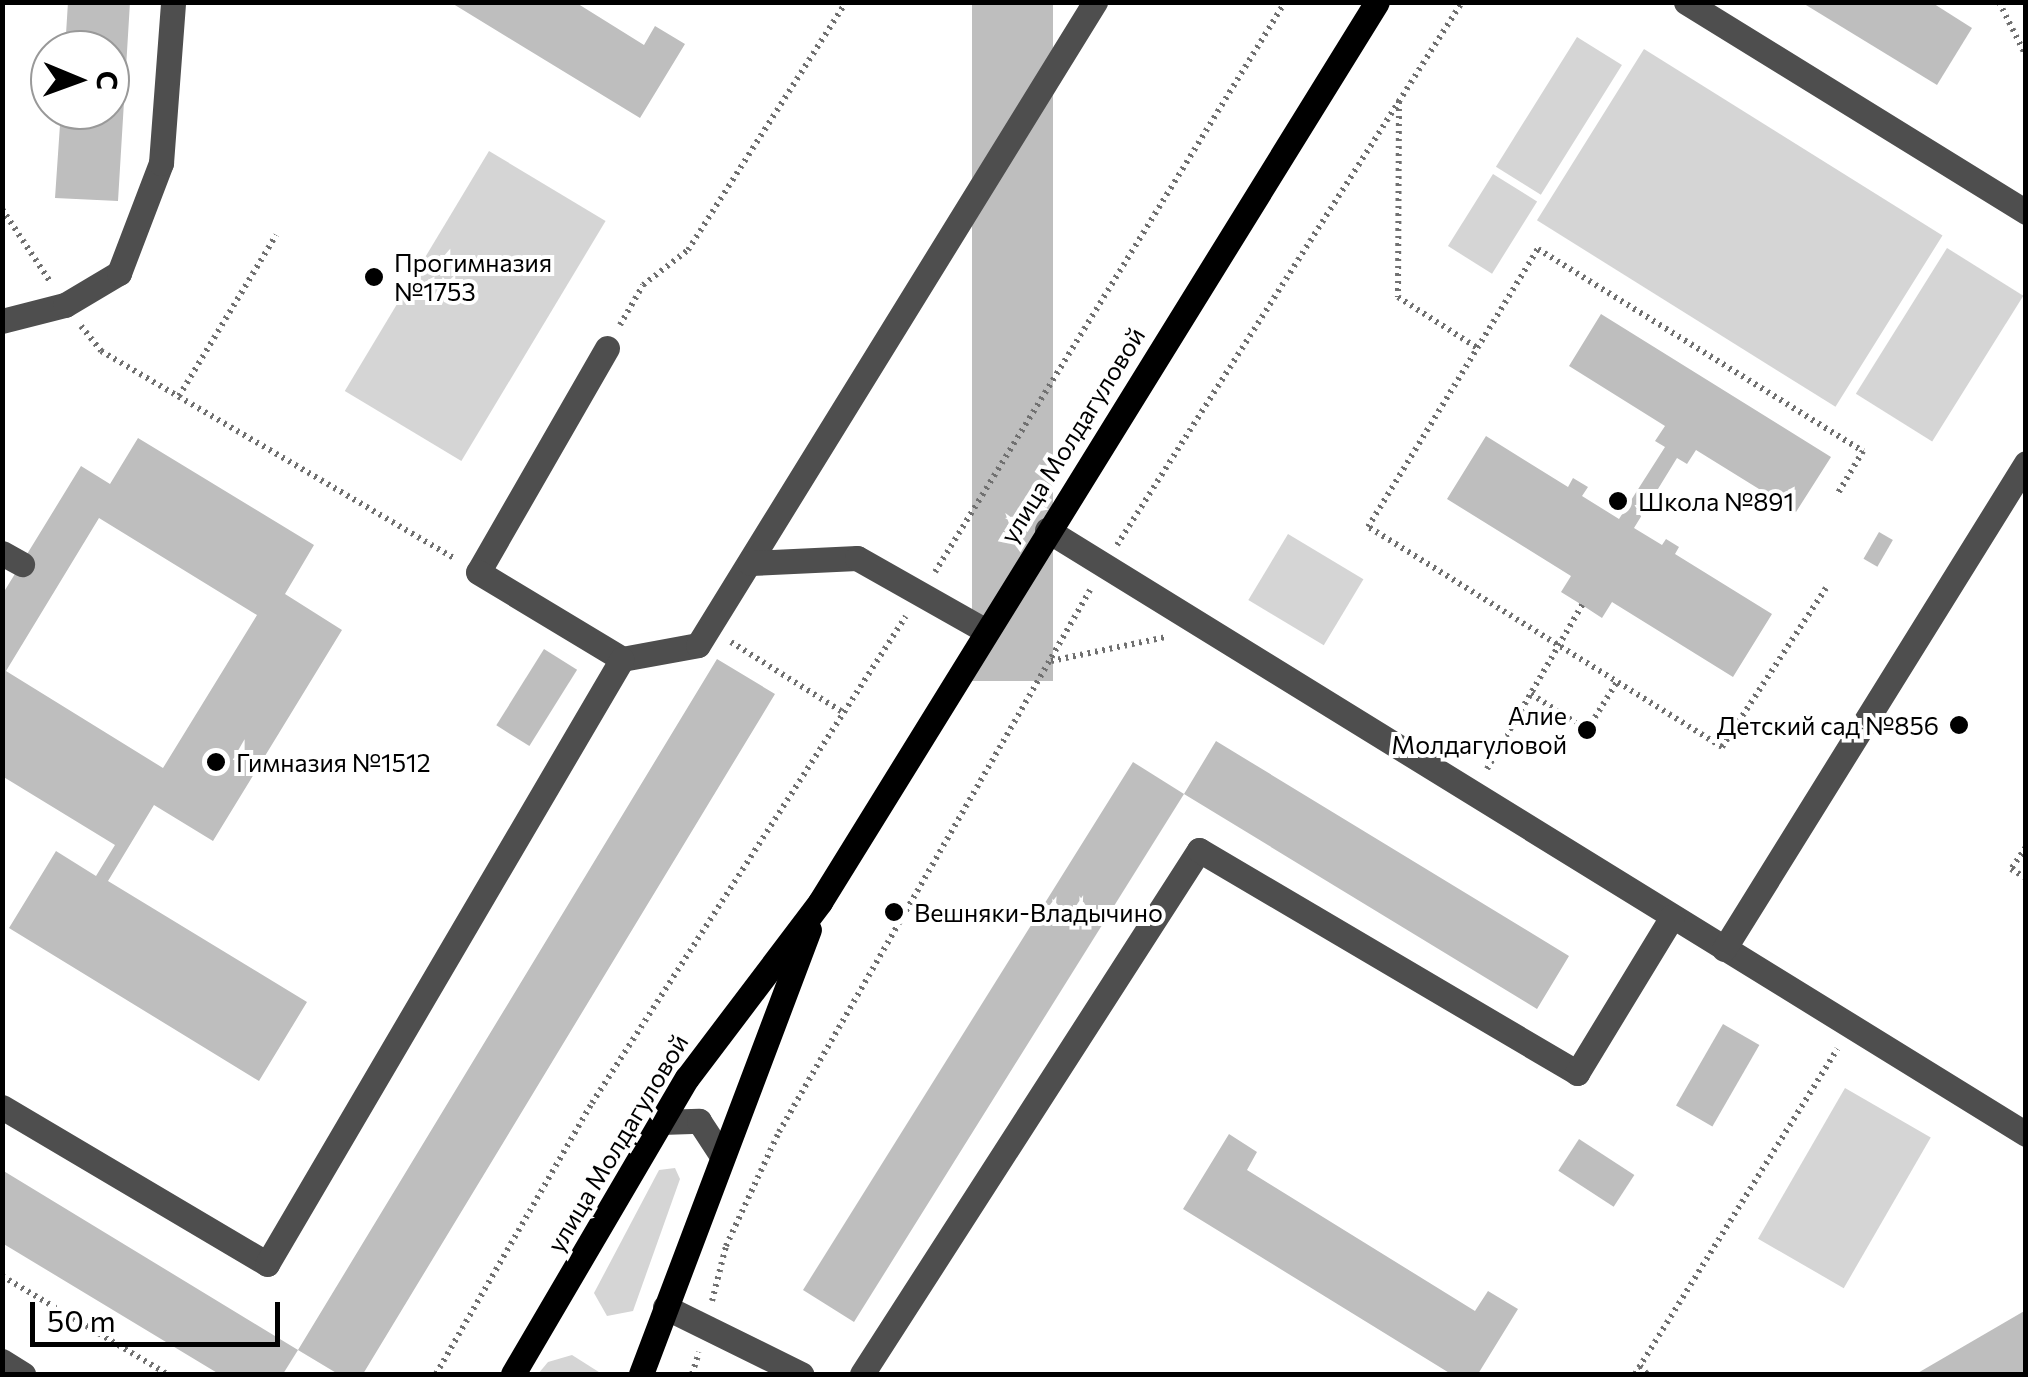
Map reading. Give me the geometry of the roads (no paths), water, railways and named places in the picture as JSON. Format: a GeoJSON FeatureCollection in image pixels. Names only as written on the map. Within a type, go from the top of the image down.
{"type":"FeatureCollection","features":[{"type":"Feature","properties":{"kind":"main road","name":"улица Молдагуловой"},"geometry":{"type":"LineString","coordinates":[[513,1374],[661,1122],[820,902],[1047,530],[1378,2]]}},
{"type":"Feature","properties":{"kind":"main road","name":"улица Молдагуловой"},"geometry":{"type":"LineString","coordinates":[[641,1374],[820,902]]}},
{"type":"Feature","properties":{"kind":"street"},"geometry":{"type":"LineString","coordinates":[[2,320],[65,305],[119,273],[161,162],[173,2]]}},
{"type":"Feature","properties":{"kind":"street"},"geometry":{"type":"LineString","coordinates":[[608,348],[478,572],[622,659],[698,645],[1095,2]]}},
{"type":"Feature","properties":{"kind":"street"},"geometry":{"type":"LineString","coordinates":[[1686,2],[2026,212]]}},
{"type":"Feature","properties":{"kind":"street"},"geometry":{"type":"LineString","coordinates":[[1724,949],[2026,464]]}},
{"type":"Feature","properties":{"kind":"street"},"geometry":{"type":"LineString","coordinates":[[1047,530],[1472,796],[2026,1134]]}},
{"type":"Feature","properties":{"kind":"street"},"geometry":{"type":"LineString","coordinates":[[750,563],[857,558],[986,631]]}},
{"type":"Feature","properties":{"kind":"street"},"geometry":{"type":"LineString","coordinates":[[2,1107],[267,1264],[622,659]]}},
{"type":"Feature","properties":{"kind":"street"},"geometry":{"type":"LineString","coordinates":[[862,1374],[1199,850],[1577,1074],[1672,917]]}},
{"type":"Feature","properties":{"kind":"street"},"geometry":{"type":"LineString","coordinates":[[661,1122],[699,1121],[722,1156]]}},
{"type":"Feature","properties":{"kind":"street"},"geometry":{"type":"LineString","coordinates":[[666,1306],[802,1374]]}},
{"type":"Feature","properties":{"kind":"place","name":"Прогимназия №1753"},"geometry":{"type":"Point","coordinates":[374,277]}},
{"type":"Feature","properties":{"kind":"place","name":"Школа №891"},"geometry":{"type":"Point","coordinates":[1618,501]}},
{"type":"Feature","properties":{"kind":"place","name":"Детский сад №856"},"geometry":{"type":"Point","coordinates":[1959,725]}},
{"type":"Feature","properties":{"kind":"place","name":"Алие Молдагуловой"},"geometry":{"type":"Point","coordinates":[1587,730]}},
{"type":"Feature","properties":{"kind":"place","name":"Гимназия №1512"},"geometry":{"type":"Point","coordinates":[216,762]}},
{"type":"Feature","properties":{"kind":"place","name":"Вешняки-Владычино"},"geometry":{"type":"Point","coordinates":[894,912]}}]}
